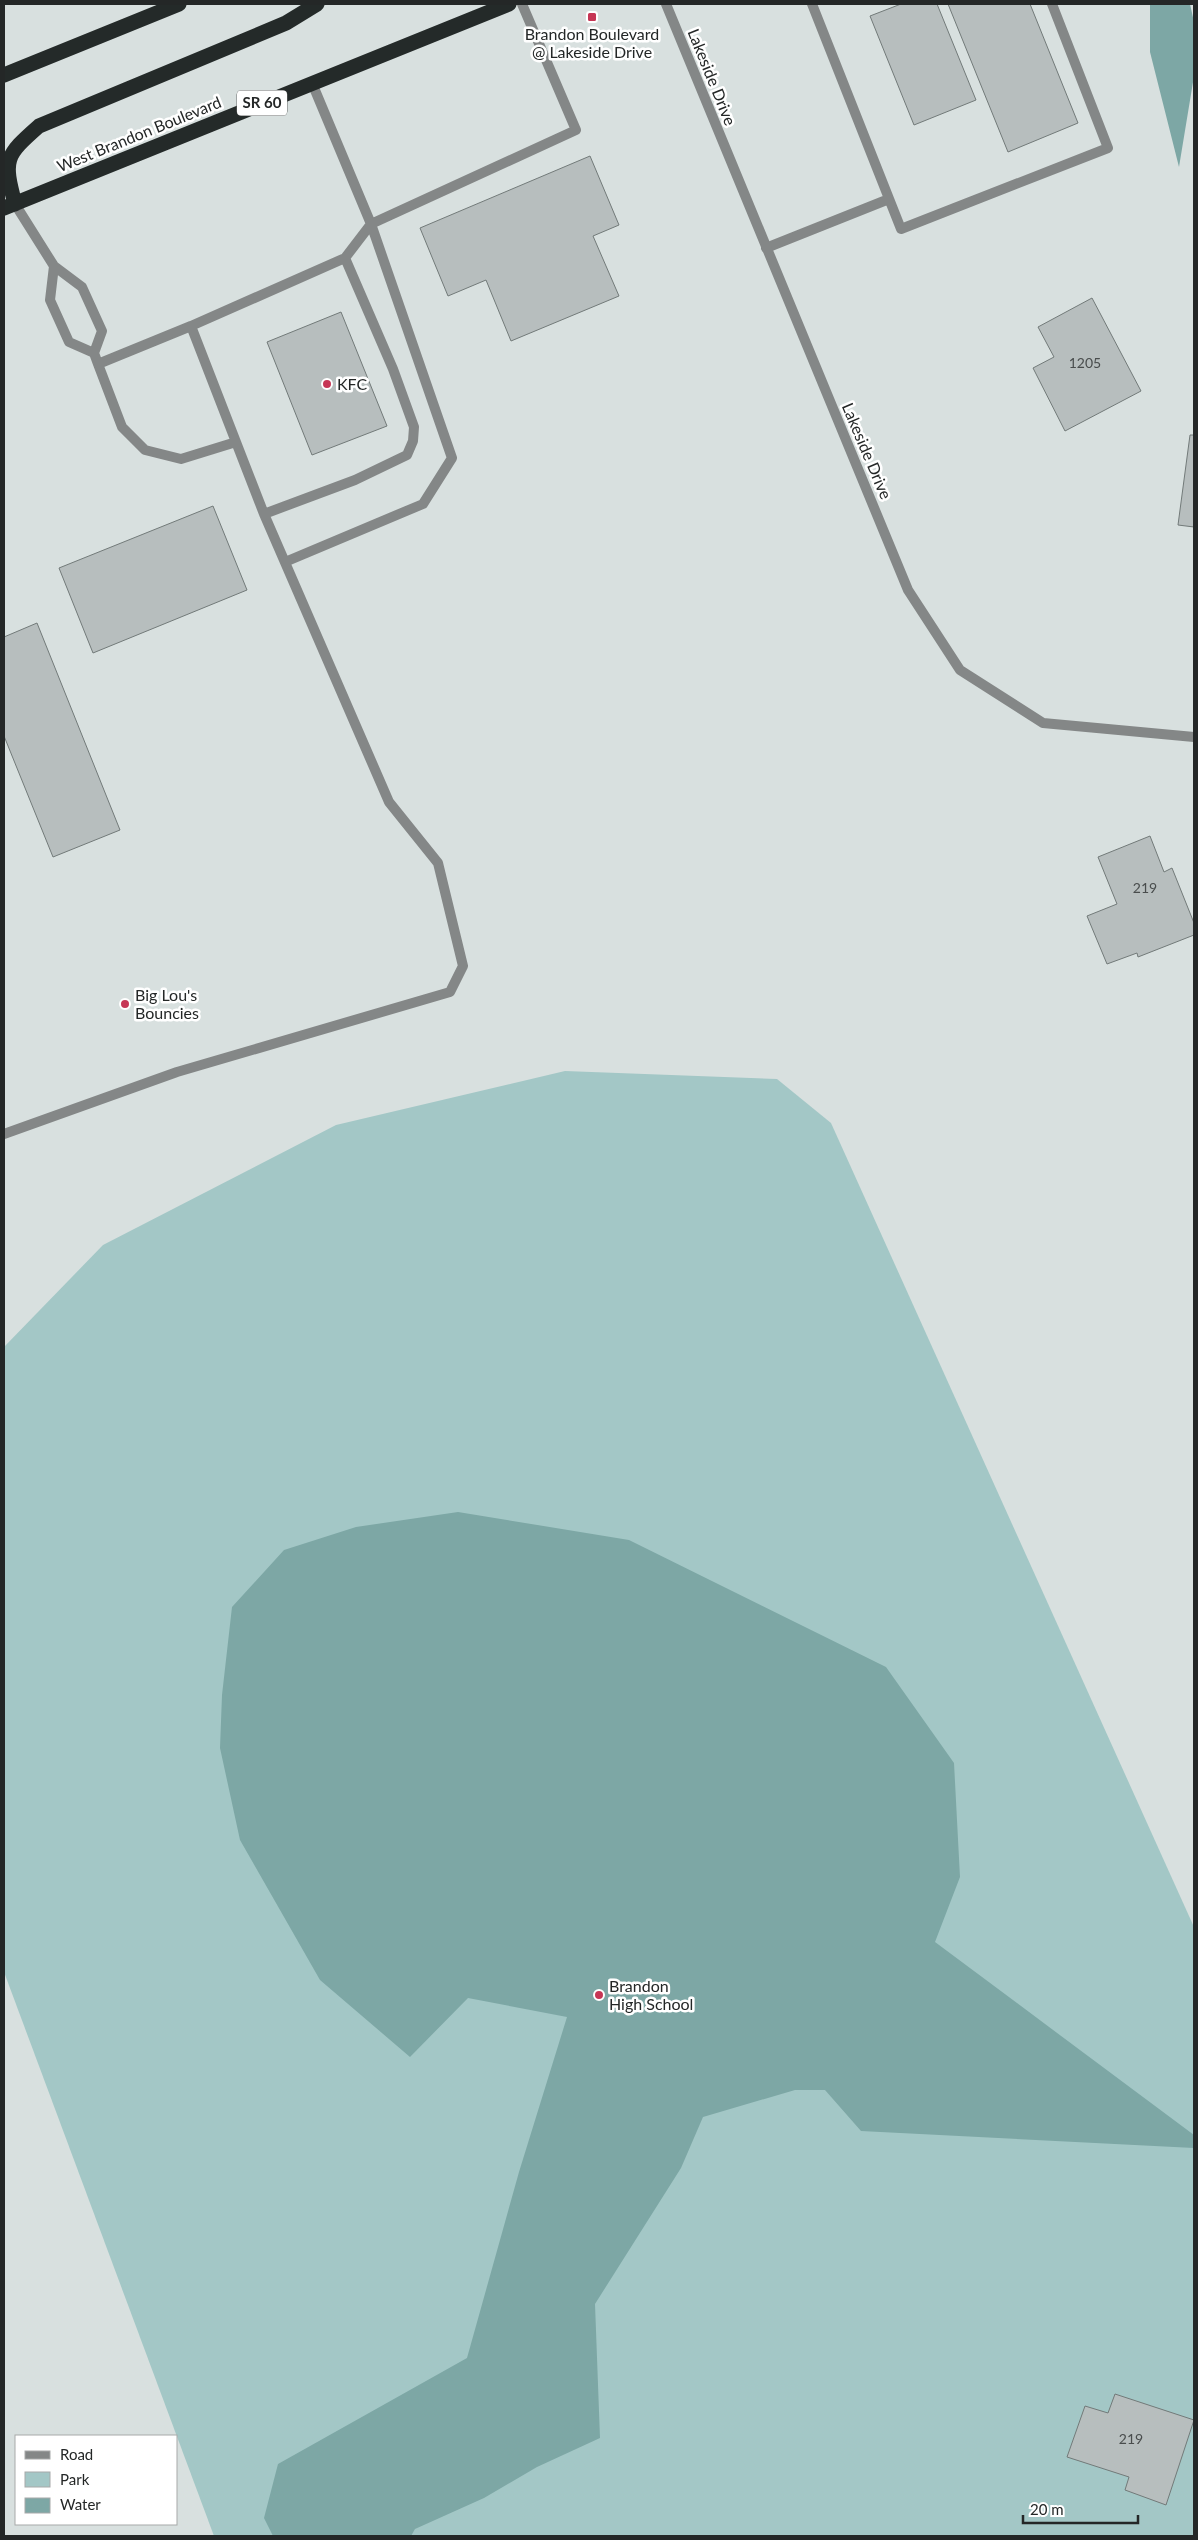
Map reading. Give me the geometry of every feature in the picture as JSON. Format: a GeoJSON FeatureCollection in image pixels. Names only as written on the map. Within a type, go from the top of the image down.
{"type":"FeatureCollection","features":[{"type":"Feature","properties":{"kind":"highway"},"geometry":{"type":"LineString","coordinates":[[4,75],[179,4]]}},
{"type":"Feature","properties":{"kind":"highway"},"geometry":{"type":"LineString","coordinates":[[9,206],[7,173],[13,149],[39,126],[286,23],[317,4]]}},
{"type":"Feature","properties":{"kind":"highway","name":"West Brandon Boulevard"},"geometry":{"type":"LineString","coordinates":[[9,206],[509,4]]}},
{"type":"Feature","properties":{"kind":"street"},"geometry":{"type":"LineString","coordinates":[[98,364],[191,326],[345,258],[371,224],[576,130],[522,4]]}},
{"type":"Feature","properties":{"kind":"street","name":"Lakeside Drive"},"geometry":{"type":"LineString","coordinates":[[666,4],[908,590],[960,670],[1043,722],[1194,737]]}},
{"type":"Feature","properties":{"kind":"street"},"geometry":{"type":"LineString","coordinates":[[812,4],[901,229],[1108,148],[1052,4]]}},
{"type":"Feature","properties":{"kind":"street"},"geometry":{"type":"LineString","coordinates":[[285,562],[423,504],[452,458],[371,224],[312,83]]}},
{"type":"Feature","properties":{"kind":"street"},"geometry":{"type":"LineString","coordinates":[[766,248],[889,199]]}},
{"type":"Feature","properties":{"kind":"street"},"geometry":{"type":"LineString","coordinates":[[9,206],[54,266],[82,287],[102,331],[94,353],[122,427],[145,450],[181,458],[236,442]]}},
{"type":"Feature","properties":{"kind":"street"},"geometry":{"type":"LineString","coordinates":[[264,514],[355,480],[407,455],[413,441],[414,427],[393,369],[345,258]]}},
{"type":"Feature","properties":{"kind":"street"},"geometry":{"type":"LineString","coordinates":[[54,266],[50,300],[69,342],[94,353]]}},
{"type":"Feature","properties":{"kind":"street"},"geometry":{"type":"LineString","coordinates":[[4,1134],[177,1072],[450,992],[463,966],[438,863],[389,802],[264,514],[191,326]]}},
{"type":"Feature","properties":{"kind":"green space","name":"Brandon High School"},"geometry":{"type":"Polygon","coordinates":[[[565,1071],[777,1079],[831,1123],[1194,1927],[1194,2536],[214,2536],[178,2435],[176,2435],[4,1972],[4,1347],[103,1245],[336,1125],[565,1071]]]}},
{"type":"Feature","properties":{"kind":"water"},"geometry":{"type":"Polygon","coordinates":[[[1150,4],[1190,4],[1194,22],[1194,76],[1179,167],[1150,52],[1150,4]]]}},
{"type":"Feature","properties":{"kind":"water"},"geometry":{"type":"Polygon","coordinates":[[[458,1512],[629,1540],[886,1667],[954,1763],[960,1877],[935,1942],[1194,2135],[1194,2148],[861,2131],[825,2090],[795,2090],[703,2117],[681,2168],[595,2304],[600,2438],[537,2467],[484,2498],[415,2529],[411,2536],[273,2536],[264,2518],[278,2464],[467,2358],[519,2172],[567,2017],[468,1998],[410,2057],[320,1980],[240,1840],[220,1748],[222,1695],[232,1607],[284,1550],[356,1527],[458,1512]]]}},
{"type":"Feature","properties":{"kind":"building"},"geometry":{"type":"Polygon","coordinates":[[[901,4],[937,4],[976,100],[914,125],[870,16],[901,4]]]}},
{"type":"Feature","properties":{"kind":"building"},"geometry":{"type":"Polygon","coordinates":[[[948,4],[1030,4],[1078,123],[1008,152],[948,4]]]}},
{"type":"Feature","properties":{"kind":"building"},"geometry":{"type":"Polygon","coordinates":[[[590,156],[619,225],[593,236],[619,296],[511,341],[486,280],[448,296],[420,228],[590,156]]]}},
{"type":"Feature","properties":{"kind":"building"},"geometry":{"type":"Polygon","coordinates":[[[1092,298],[1141,391],[1065,431],[1033,368],[1054,357],[1038,327],[1092,298]]]}},
{"type":"Feature","properties":{"kind":"building","name":"KFC"},"geometry":{"type":"Polygon","coordinates":[[[341,312],[387,426],[312,455],[267,342],[341,312]]]}},
{"type":"Feature","properties":{"kind":"building"},"geometry":{"type":"Polygon","coordinates":[[[1190,435],[1194,435],[1194,527],[1178,525],[1190,435]]]}},
{"type":"Feature","properties":{"kind":"building"},"geometry":{"type":"Polygon","coordinates":[[[213,506],[247,590],[93,653],[59,568],[213,506]]]}},
{"type":"Feature","properties":{"kind":"building"},"geometry":{"type":"Polygon","coordinates":[[[37,623],[120,830],[53,857],[4,736],[4,637],[37,623]]]}},
{"type":"Feature","properties":{"kind":"building"},"geometry":{"type":"Polygon","coordinates":[[[1150,836],[1164,872],[1172,868],[1194,923],[1194,935],[1138,957],[1137,953],[1107,964],[1087,916],[1117,904],[1098,857],[1150,836]]]}},
{"type":"Feature","properties":{"kind":"building"},"geometry":{"type":"Polygon","coordinates":[[[1115,2394],[1194,2420],[1166,2505],[1125,2490],[1129,2477],[1067,2457],[1085,2406],[1108,2413],[1115,2394]]]}},
{"type":"Feature","properties":{"kind":"place","name":"Brandon Boulevard @ Lakeside Drive"},"geometry":{"type":"Point","coordinates":[592,17]}},
{"type":"Feature","properties":{"kind":"place","name":"KFC"},"geometry":{"type":"Point","coordinates":[327,384]}},
{"type":"Feature","properties":{"kind":"place","name":"Big Lou's Bouncies"},"geometry":{"type":"Point","coordinates":[125,1004]}},
{"type":"Feature","properties":{"kind":"place","name":"Brandon High School"},"geometry":{"type":"Point","coordinates":[599,1995]}}]}
